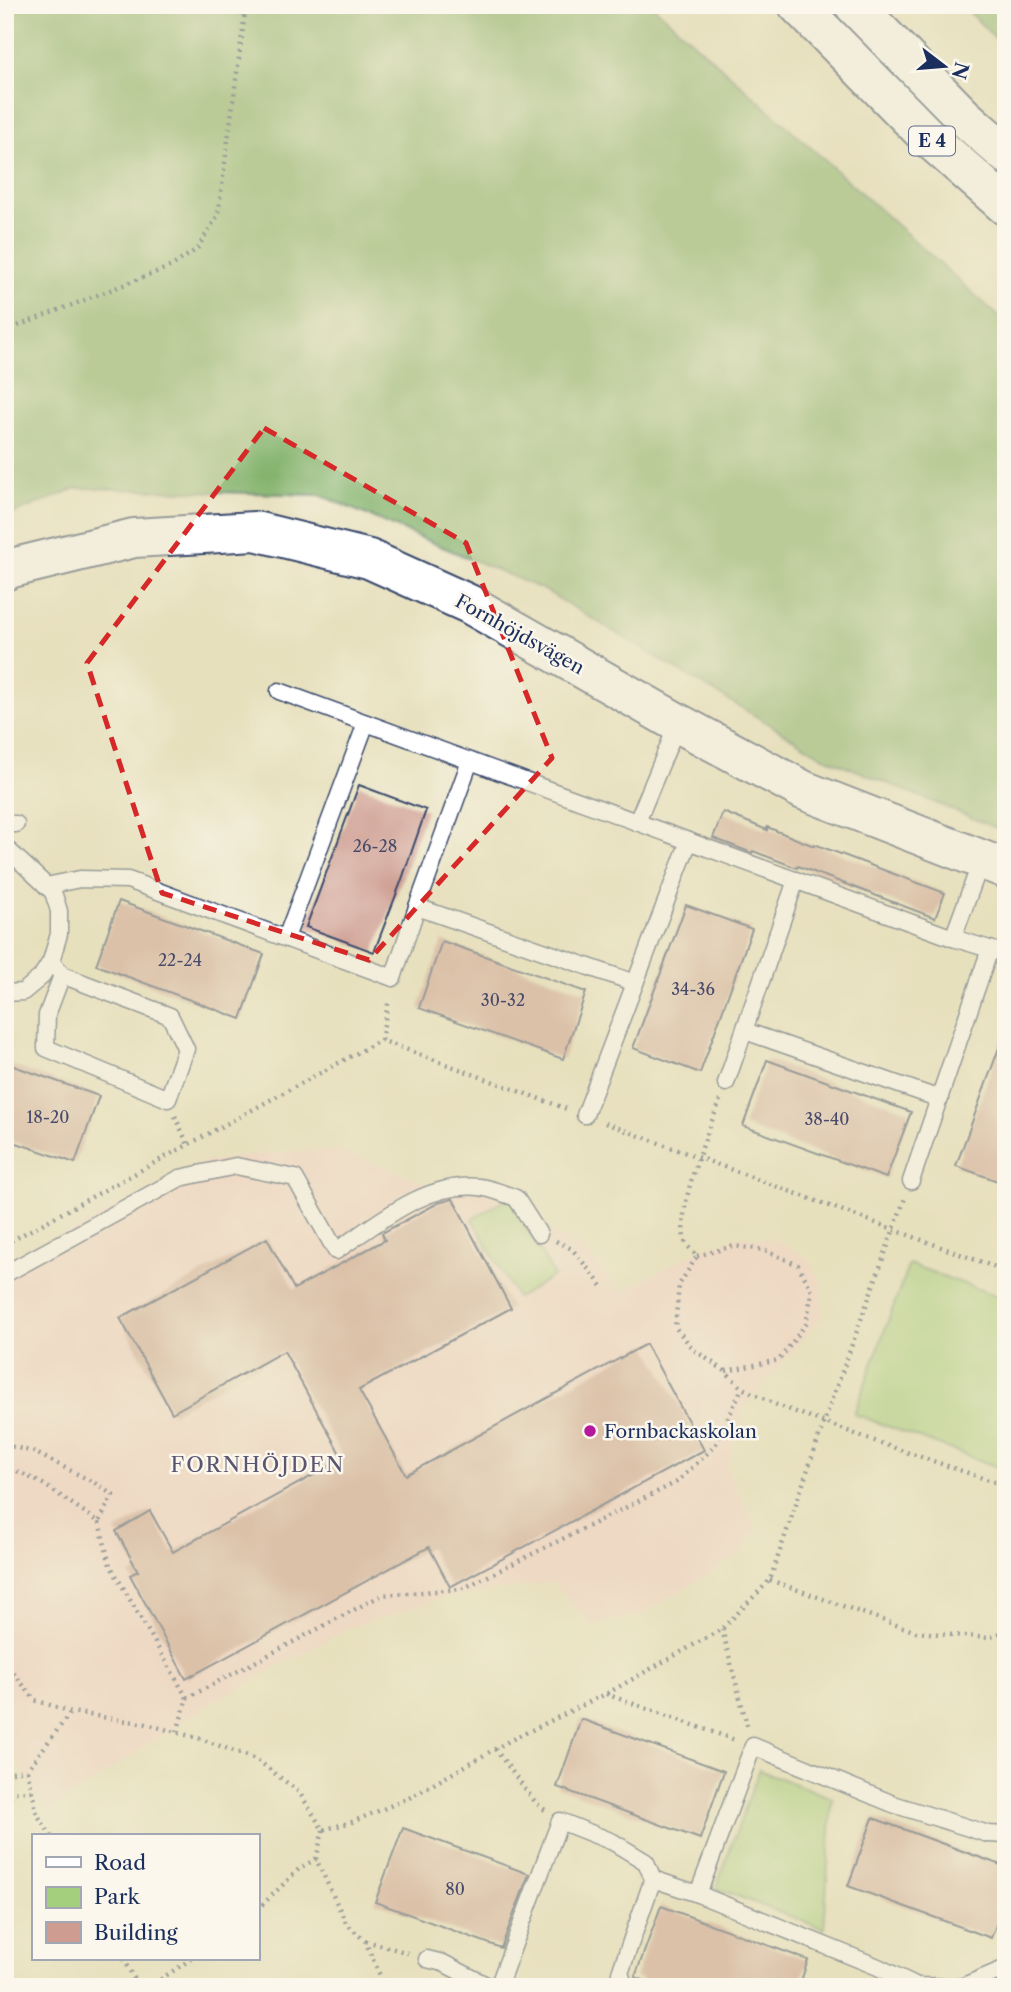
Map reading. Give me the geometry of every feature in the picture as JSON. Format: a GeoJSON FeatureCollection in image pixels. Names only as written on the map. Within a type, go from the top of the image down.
{"type":"FeatureCollection","features":[{"type":"Feature","properties":{"kind":"main road","name":"E 4"},"geometry":{"type":"LineString","coordinates":[[798,5],[930,139],[1006,206]]}},
{"type":"Feature","properties":{"kind":"main road","name":"E 4"},"geometry":{"type":"LineString","coordinates":[[854,5],[964,117],[1006,154]]}},
{"type":"Feature","properties":{"kind":"main road","name":"Fornhöjdsvägen"},"geometry":{"type":"LineString","coordinates":[[5,571],[134,538],[255,531],[369,559],[469,604],[678,723],[803,790],[994,864]]}},
{"type":"Feature","properties":{"kind":"lane"},"geometry":{"type":"LineString","coordinates":[[279,691],[953,938],[998,951],[940,1098],[911,1181]]}},
{"type":"Feature","properties":{"kind":"lane"},"geometry":{"type":"LineString","coordinates":[[286,938],[366,723]]}},
{"type":"Feature","properties":{"kind":"lane"},"geometry":{"type":"LineString","coordinates":[[637,822],[678,723]]}},
{"type":"Feature","properties":{"kind":"lane"},"geometry":{"type":"LineString","coordinates":[[46,886],[80,879],[128,880],[393,978],[470,761]]}},
{"type":"Feature","properties":{"kind":"lane"},"geometry":{"type":"LineString","coordinates":[[585,1115],[689,841]]}},
{"type":"Feature","properties":{"kind":"lane"},"geometry":{"type":"LineString","coordinates":[[5,847],[53,892],[59,911],[59,934],[51,961],[41,977],[23,992],[5,993]]}},
{"type":"Feature","properties":{"kind":"lane"},"geometry":{"type":"LineString","coordinates":[[953,938],[994,864]]}},
{"type":"Feature","properties":{"kind":"lane"},"geometry":{"type":"LineString","coordinates":[[726,1083],[796,880]]}},
{"type":"Feature","properties":{"kind":"lane"},"geometry":{"type":"LineString","coordinates":[[417,907],[635,983]]}},
{"type":"Feature","properties":{"kind":"lane"},"geometry":{"type":"LineString","coordinates":[[51,961],[62,975],[170,1016],[186,1048],[168,1099],[46,1048],[47,1016],[62,975]]}},
{"type":"Feature","properties":{"kind":"lane"},"geometry":{"type":"LineString","coordinates":[[745,1031],[940,1098]]}},
{"type":"Feature","properties":{"kind":"lane"},"geometry":{"type":"LineString","coordinates":[[5,1274],[180,1178],[236,1166],[295,1178],[336,1251],[405,1205],[445,1188],[480,1187],[516,1198],[539,1234]]}},
{"type":"Feature","properties":{"kind":"lane"},"geometry":{"type":"LineString","coordinates":[[698,1894],[752,1746],[893,1804],[988,1834],[1006,1835]]}},
{"type":"Feature","properties":{"kind":"lane"},"geometry":{"type":"LineString","coordinates":[[498,1987],[560,1821],[613,1842],[646,1862],[653,1879],[620,1973],[625,1987]]}},
{"type":"Feature","properties":{"kind":"lane"},"geometry":{"type":"LineString","coordinates":[[653,1879],[698,1894],[878,1967],[917,1987],[961,1987],[1006,1968]]}},
{"type":"Feature","properties":{"kind":"lane"},"geometry":{"type":"LineString","coordinates":[[427,1959],[490,1987]]}},
{"type":"Feature","properties":{"kind":"path"},"geometry":{"type":"LineString","coordinates":[[5,331],[172,266],[197,249],[218,215],[246,5]]}},
{"type":"Feature","properties":{"kind":"path"},"geometry":{"type":"LineString","coordinates":[[381,1040],[393,978]]}},
{"type":"Feature","properties":{"kind":"path"},"geometry":{"type":"LineString","coordinates":[[5,1244],[381,1040],[1006,1271]]}},
{"type":"Feature","properties":{"kind":"path"},"geometry":{"type":"LineString","coordinates":[[696,1256],[684,1240],[685,1207],[699,1157],[726,1083]]}},
{"type":"Feature","properties":{"kind":"path"},"geometry":{"type":"LineString","coordinates":[[168,1099],[188,1145]]}},
{"type":"Feature","properties":{"kind":"path"},"geometry":{"type":"LineString","coordinates":[[323,1830],[352,1822],[409,1798],[495,1749],[606,1694],[722,1629],[770,1580],[911,1181]]}},
{"type":"Feature","properties":{"kind":"path"},"geometry":{"type":"LineString","coordinates":[[539,1234],[572,1249],[602,1286]]}},
{"type":"Feature","properties":{"kind":"path"},"geometry":{"type":"LineString","coordinates":[[725,1371],[779,1360],[806,1324],[812,1291],[798,1265],[765,1250],[734,1246],[696,1256],[679,1285],[675,1327],[694,1350],[725,1371],[742,1388],[777,1405],[1006,1486]]}},
{"type":"Feature","properties":{"kind":"path"},"geometry":{"type":"LineString","coordinates":[[177,1732],[187,1698],[382,1595],[462,1589],[677,1482],[715,1446],[742,1388]]}},
{"type":"Feature","properties":{"kind":"path"},"geometry":{"type":"LineString","coordinates":[[5,1445],[34,1452],[113,1495],[99,1522]]}},
{"type":"Feature","properties":{"kind":"path"},"geometry":{"type":"LineString","coordinates":[[5,1471],[17,1471],[43,1484],[99,1522],[110,1565],[187,1698]]}},
{"type":"Feature","properties":{"kind":"path"},"geometry":{"type":"LineString","coordinates":[[770,1580],[916,1632],[989,1638],[1006,1630]]}},
{"type":"Feature","properties":{"kind":"path"},"geometry":{"type":"LineString","coordinates":[[722,1629],[752,1746]]}},
{"type":"Feature","properties":{"kind":"path"},"geometry":{"type":"LineString","coordinates":[[5,1662],[36,1700],[71,1712],[146,1724],[201,1739],[256,1759],[299,1792],[323,1830],[316,1859],[346,1923],[365,1941],[385,1987]]}},
{"type":"Feature","properties":{"kind":"path"},"geometry":{"type":"LineString","coordinates":[[606,1694],[752,1746]]}},
{"type":"Feature","properties":{"kind":"path"},"geometry":{"type":"LineString","coordinates":[[5,1773],[27,1770],[71,1712]]}},
{"type":"Feature","properties":{"kind":"path"},"geometry":{"type":"LineString","coordinates":[[495,1749],[536,1803],[560,1821]]}},
{"type":"Feature","properties":{"kind":"path"},"geometry":{"type":"LineString","coordinates":[[27,1770],[37,1814],[50,1834]]}},
{"type":"Feature","properties":{"kind":"path"},"geometry":{"type":"LineString","coordinates":[[5,1801],[15,1792],[32,1791]]}},
{"type":"Feature","properties":{"kind":"path"},"geometry":{"type":"LineString","coordinates":[[259,1908],[300,1868],[316,1859]]}},
{"type":"Feature","properties":{"kind":"path"},"geometry":{"type":"LineString","coordinates":[[365,1941],[427,1959]]}},
{"type":"Feature","properties":{"kind":"path"},"geometry":{"type":"LineString","coordinates":[[124,1960],[139,1987]]}},
{"type":"Feature","properties":{"kind":"path"},"geometry":{"type":"LineString","coordinates":[[149,1987],[190,1960]]}},
{"type":"Feature","properties":{"kind":"highlighted area"},"geometry":{"type":"Polygon","coordinates":[[[264,428],[466,543],[552,758],[369,960],[162,893],[87,663],[264,428]]]}},
{"type":"Feature","properties":{"kind":"shaded area"},"geometry":{"type":"Polygon","coordinates":[[[336,1150],[432,1185],[464,1176],[498,1182],[529,1198],[552,1232],[583,1248],[621,1292],[704,1248],[743,1236],[777,1241],[808,1259],[822,1285],[821,1317],[743,1409],[726,1470],[758,1529],[738,1556],[642,1614],[593,1625],[553,1582],[442,1598],[348,1628],[205,1707],[47,1812],[5,1739],[5,1266],[203,1162],[270,1153],[336,1150]]]}},
{"type":"Feature","properties":{"kind":"green space"},"geometry":{"type":"Polygon","coordinates":[[[5,5],[652,5],[1006,323],[1006,832],[824,757],[544,590],[320,495],[77,488],[5,517],[5,5]]]}},
{"type":"Feature","properties":{"kind":"green space"},"geometry":{"type":"Polygon","coordinates":[[[962,5],[1006,5],[1006,49],[962,5]]]}},
{"type":"Feature","properties":{"kind":"green space"},"geometry":{"type":"Polygon","coordinates":[[[509,1197],[554,1276],[517,1298],[472,1219],[509,1197]]]}},
{"type":"Feature","properties":{"kind":"green space"},"geometry":{"type":"Polygon","coordinates":[[[909,1264],[1006,1299],[1006,1470],[854,1414],[909,1264]]]}},
{"type":"Feature","properties":{"kind":"green space"},"geometry":{"type":"Polygon","coordinates":[[[759,1770],[832,1798],[824,1929],[716,1888],[759,1770]]]}},
{"type":"Feature","properties":{"kind":"building"},"geometry":{"type":"Polygon","coordinates":[[[359,785],[426,810],[374,952],[306,927],[359,785]]]}},
{"type":"Feature","properties":{"kind":"building"},"geometry":{"type":"Polygon","coordinates":[[[723,812],[945,893],[935,918],[798,866],[797,868],[713,838],[723,812]]]}},
{"type":"Feature","properties":{"kind":"building"},"geometry":{"type":"Polygon","coordinates":[[[119,901],[264,954],[241,1019],[96,965],[119,901]]]}},
{"type":"Feature","properties":{"kind":"building"},"geometry":{"type":"Polygon","coordinates":[[[686,905],[752,929],[700,1073],[633,1048],[686,905]]]}},
{"type":"Feature","properties":{"kind":"building"},"geometry":{"type":"Polygon","coordinates":[[[442,941],[586,992],[563,1059],[419,1008],[442,941]]]}},
{"type":"Feature","properties":{"kind":"building"},"geometry":{"type":"Polygon","coordinates":[[[1003,1037],[1006,1037],[1006,1184],[956,1166],[1003,1037]]]}},
{"type":"Feature","properties":{"kind":"building"},"geometry":{"type":"Polygon","coordinates":[[[767,1060],[911,1112],[886,1178],[743,1126],[767,1060]]]}},
{"type":"Feature","properties":{"kind":"building"},"geometry":{"type":"Polygon","coordinates":[[[5,1063],[99,1096],[75,1163],[5,1139],[5,1063]]]}},
{"type":"Feature","properties":{"kind":"building","name":"Fornbackaskolan"},"geometry":{"type":"Polygon","coordinates":[[[453,1199],[511,1308],[359,1390],[406,1475],[646,1344],[704,1450],[450,1587],[429,1547],[186,1679],[130,1575],[138,1571],[116,1531],[150,1511],[173,1552],[343,1459],[284,1351],[172,1413],[120,1318],[267,1238],[294,1289],[385,1240],[382,1233],[438,1203],[453,1199]]]}},
{"type":"Feature","properties":{"kind":"building"},"geometry":{"type":"Polygon","coordinates":[[[581,1719],[724,1771],[700,1839],[557,1787],[581,1719]]]}},
{"type":"Feature","properties":{"kind":"building"},"geometry":{"type":"Polygon","coordinates":[[[873,1818],[1006,1867],[1006,1898],[991,1938],[848,1886],[873,1818]]]}},
{"type":"Feature","properties":{"kind":"building"},"geometry":{"type":"Polygon","coordinates":[[[403,1828],[529,1874],[501,1948],[375,1902],[403,1828]]]}},
{"type":"Feature","properties":{"kind":"building"},"geometry":{"type":"Polygon","coordinates":[[[661,1906],[808,1960],[799,1987],[661,1987],[635,1977],[661,1906]]]}},
{"type":"Feature","properties":{"kind":"place","name":"Fornbackaskolan"},"geometry":{"type":"Point","coordinates":[590,1431]}},
{"type":"Feature","properties":{"kind":"district","name":"FORNHÖJDEN"},"geometry":{"type":"Point","coordinates":[258,1465]}}]}
